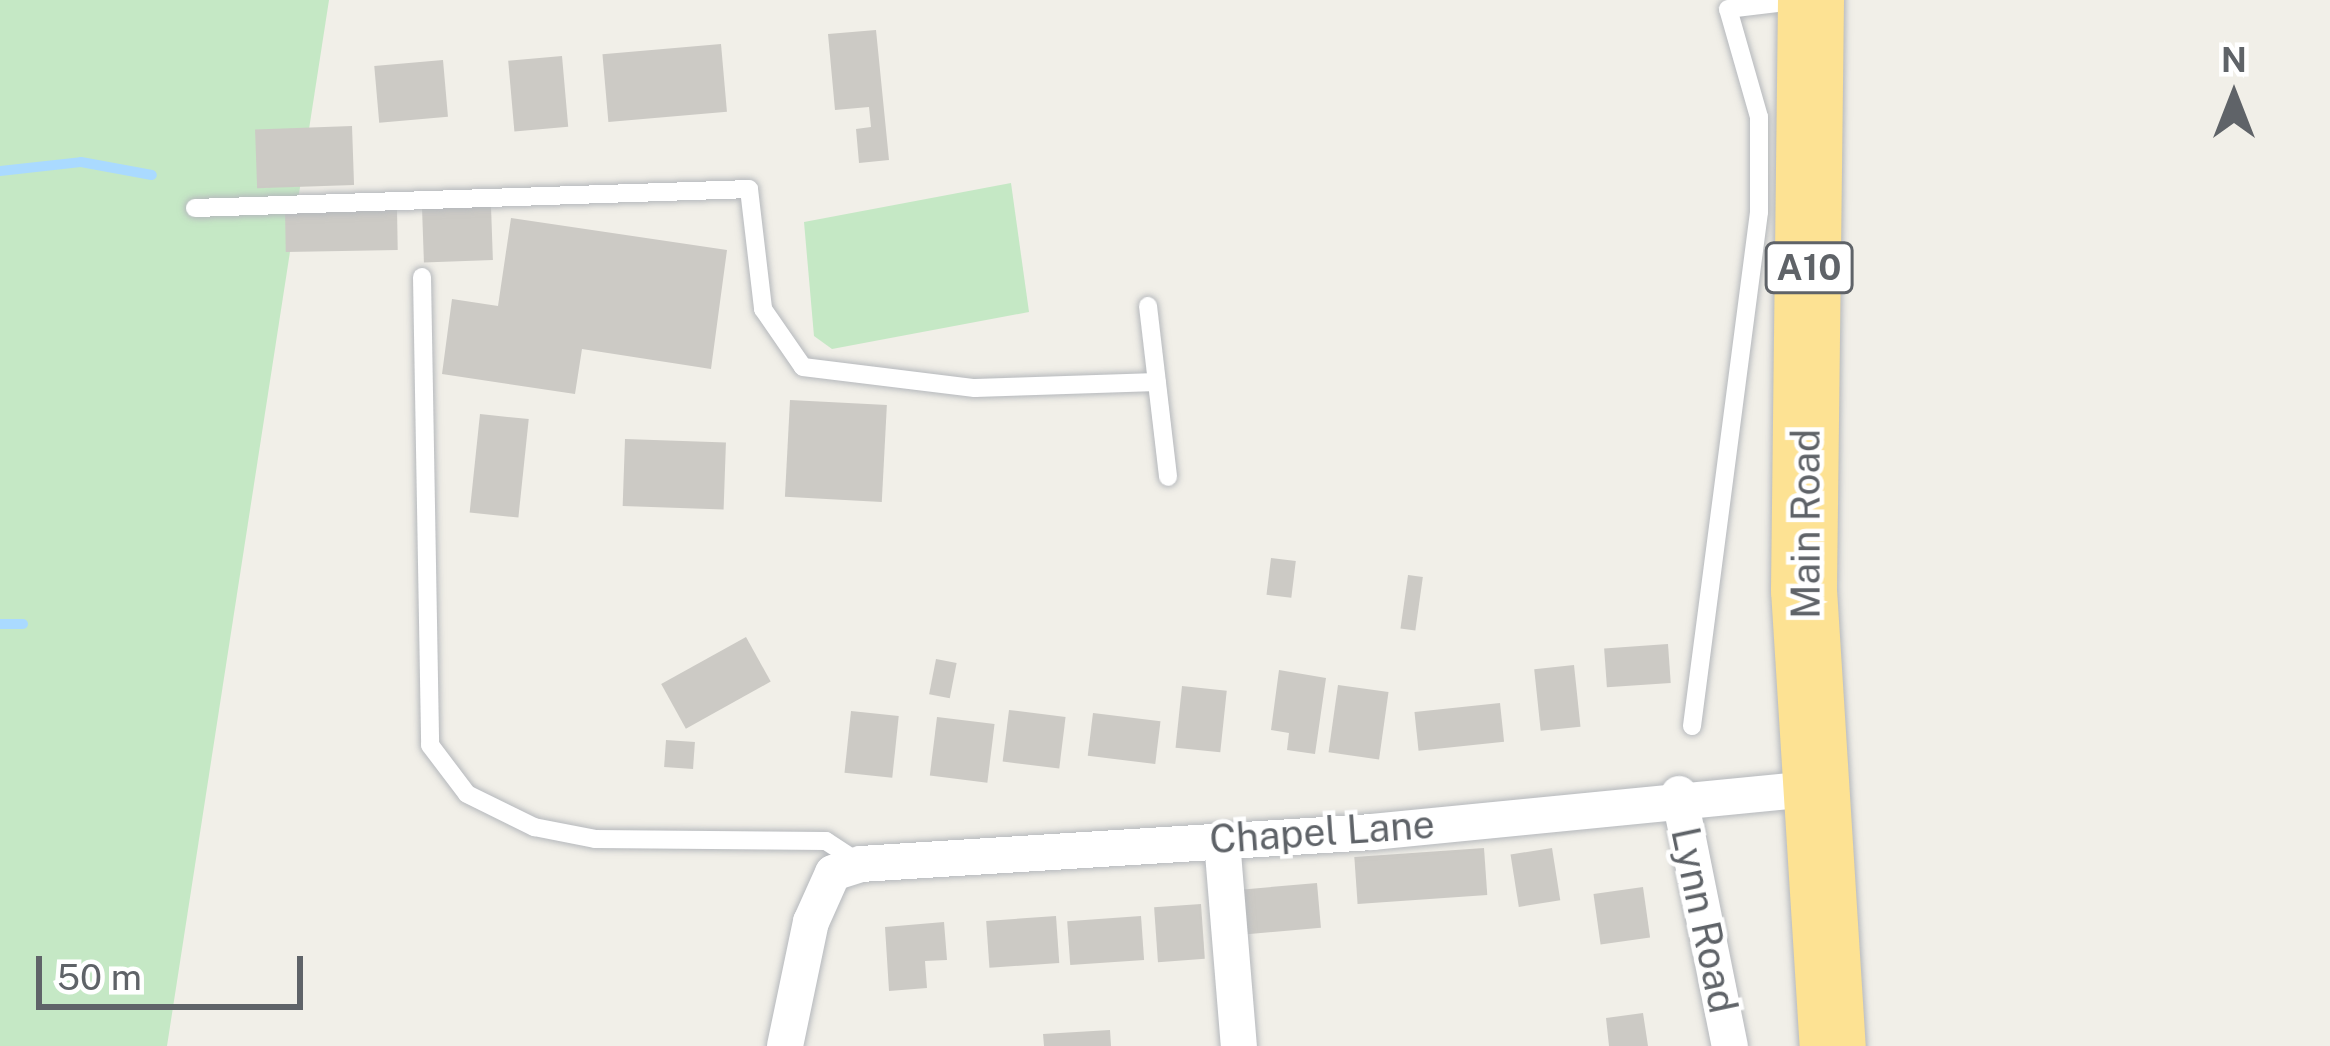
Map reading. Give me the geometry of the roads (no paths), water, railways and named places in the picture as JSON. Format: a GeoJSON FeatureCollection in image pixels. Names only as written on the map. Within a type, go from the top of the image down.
{"type":"FeatureCollection","features":[{"type":"Feature","properties":{"kind":"highway","name":"Main Road"},"geometry":{"type":"LineString","coordinates":[[1809,0],[1811,789],[1833,1046]]}},
{"type":"Feature","properties":{"kind":"street","name":"Chapel Lane"},"geometry":{"type":"LineString","coordinates":[[847,868],[1222,841],[1679,794],[1811,789]]}},
{"type":"Feature","properties":{"kind":"street","name":"Lynn Road"},"geometry":{"type":"LineString","coordinates":[[1679,794],[1730,1046]]}},
{"type":"Feature","properties":{"kind":"street"},"geometry":{"type":"LineString","coordinates":[[1222,841],[1239,1046]]}},
{"type":"Feature","properties":{"kind":"street"},"geometry":{"type":"LineString","coordinates":[[785,1046],[847,868]]}},
{"type":"Feature","properties":{"kind":"lane"},"geometry":{"type":"LineString","coordinates":[[1692,726],[1759,212],[1759,117],[1728,10],[1809,0]]}},
{"type":"Feature","properties":{"kind":"lane"},"geometry":{"type":"LineString","coordinates":[[195,208],[749,188],[763,309],[803,367],[975,388],[1157,382]]}},
{"type":"Feature","properties":{"kind":"lane"},"geometry":{"type":"LineString","coordinates":[[422,278],[430,745],[467,794],[534,827],[595,839],[826,841],[847,868]]}},
{"type":"Feature","properties":{"kind":"lane"},"geometry":{"type":"LineString","coordinates":[[1148,306],[1168,477]]}},
{"type":"Feature","properties":{"kind":"waterway"},"geometry":{"type":"LineString","coordinates":[[0,171],[81,162],[152,175]]}},
{"type":"Feature","properties":{"kind":"waterway"},"geometry":{"type":"LineString","coordinates":[[0,624],[23,624]]}}]}
